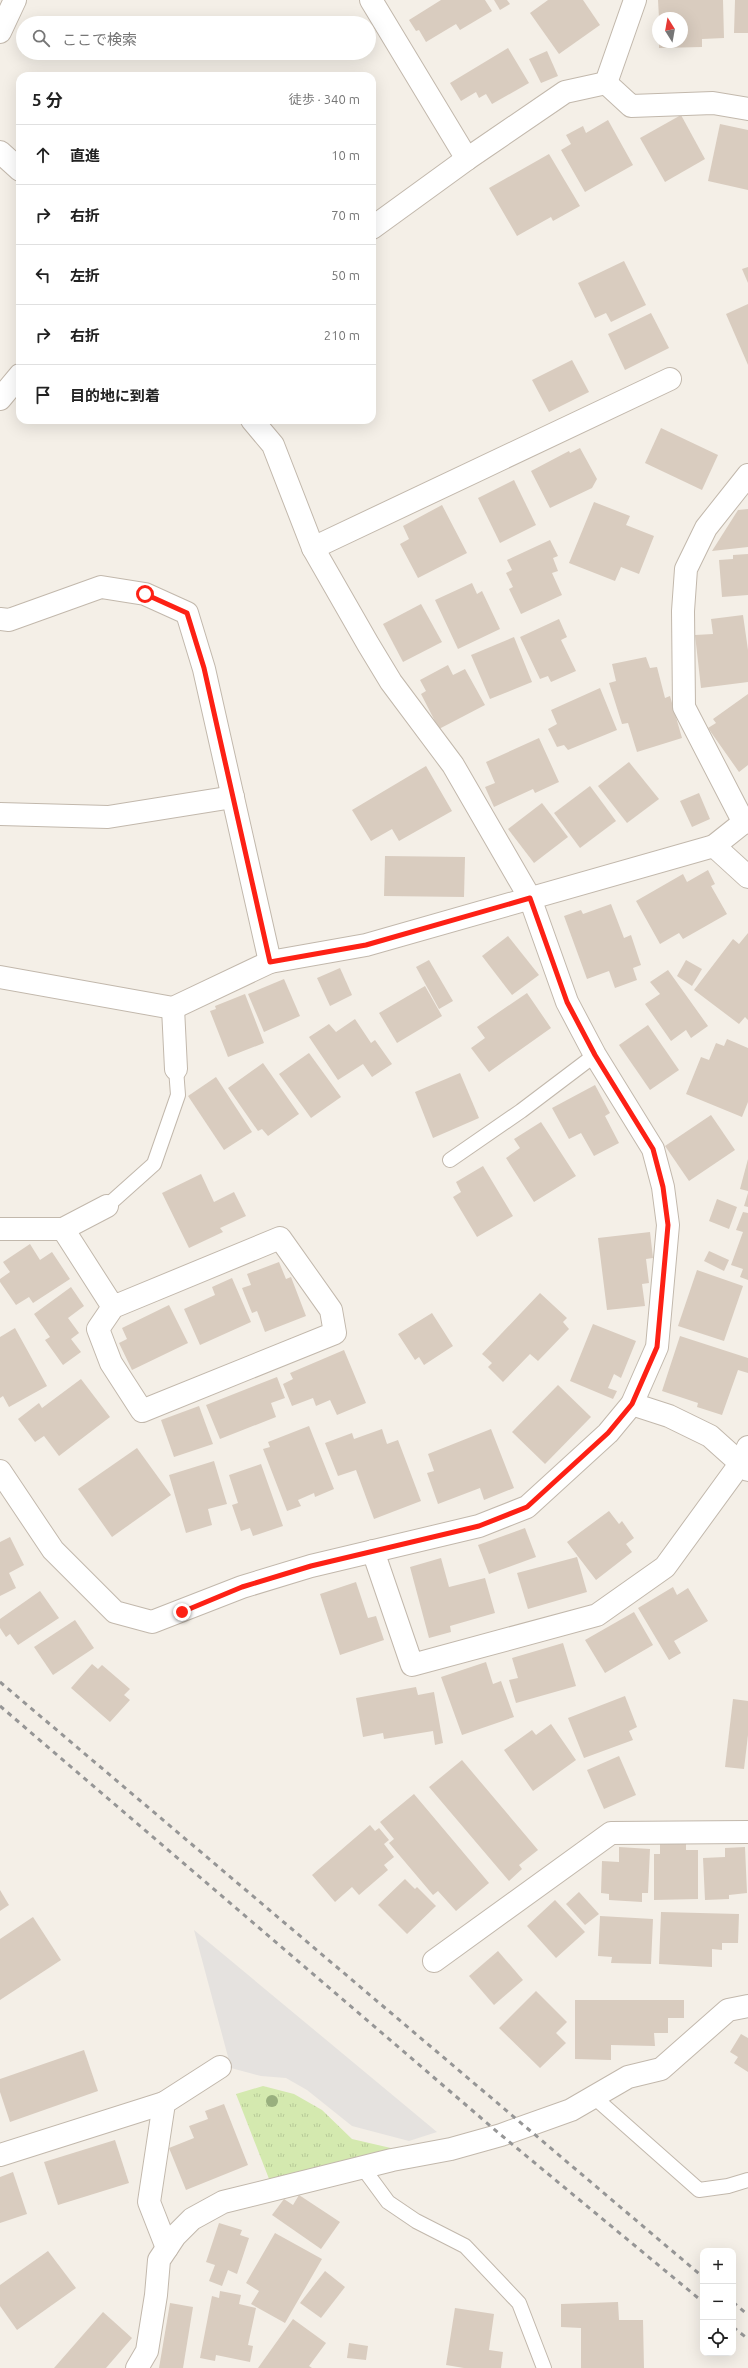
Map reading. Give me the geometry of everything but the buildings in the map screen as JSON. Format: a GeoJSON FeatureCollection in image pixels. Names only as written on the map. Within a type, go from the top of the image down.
{"type":"FeatureCollection","features":[{"type":"Feature","properties":{"kind":"street"},"geometry":{"type":"LineString","coordinates":[[0,32],[15,0]]}},
{"type":"Feature","properties":{"kind":"street"},"geometry":{"type":"LineString","coordinates":[[371,0],[467,159]]}},
{"type":"Feature","properties":{"kind":"street"},"geometry":{"type":"LineString","coordinates":[[606,83],[636,0]]}},
{"type":"Feature","properties":{"kind":"street"},"geometry":{"type":"LineString","coordinates":[[376,225],[467,159],[565,92],[606,83]]}},
{"type":"Feature","properties":{"kind":"street"},"geometry":{"type":"LineString","coordinates":[[606,83],[631,106],[713,103],[748,110]]}},
{"type":"Feature","properties":{"kind":"street"},"geometry":{"type":"LineString","coordinates":[[0,152],[16,166]]}},
{"type":"Feature","properties":{"kind":"street"},"geometry":{"type":"LineString","coordinates":[[313,548],[670,379]]}},
{"type":"Feature","properties":{"kind":"street"},"geometry":{"type":"LineString","coordinates":[[0,399],[16,380]]}},
{"type":"Feature","properties":{"kind":"street"},"geometry":{"type":"LineString","coordinates":[[0,1471],[53,1550],[115,1612],[152,1622],[242,1587],[311,1566],[479,1526],[527,1507],[608,1433],[632,1404],[657,1347],[668,1225],[663,1187],[653,1149],[595,1055],[567,1002],[530,898],[453,765],[392,682],[313,548],[273,445],[255,424]]}},
{"type":"Feature","properties":{"kind":"street"},"geometry":{"type":"LineString","coordinates":[[0,977],[173,1008],[270,962],[366,945],[714,846],[746,821],[684,707],[683,611],[686,569],[706,528],[748,475]]}},
{"type":"Feature","properties":{"kind":"street"},"geometry":{"type":"LineString","coordinates":[[0,619],[9,620],[101,587],[145,594],[187,613],[204,668],[270,962]]}},
{"type":"Feature","properties":{"kind":"street"},"geometry":{"type":"LineString","coordinates":[[0,814],[108,817],[232,796]]}},
{"type":"Feature","properties":{"kind":"street"},"geometry":{"type":"LineString","coordinates":[[714,846],[748,877]]}},
{"type":"Feature","properties":{"kind":"street"},"geometry":{"type":"LineString","coordinates":[[173,1008],[176,1069]]}},
{"type":"Feature","properties":{"kind":"street"},"geometry":{"type":"LineString","coordinates":[[0,1229],[63,1229],[107,1206]]}},
{"type":"Feature","properties":{"kind":"street"},"geometry":{"type":"LineString","coordinates":[[63,1229],[113,1307]]}},
{"type":"Feature","properties":{"kind":"street"},"geometry":{"type":"LineString","coordinates":[[280,1238],[331,1310],[335,1333],[142,1410],[111,1363],[98,1329],[113,1307],[280,1238]]}},
{"type":"Feature","properties":{"kind":"street"},"geometry":{"type":"LineString","coordinates":[[373,1551],[412,1665],[597,1615],[665,1567],[745,1460],[710,1436],[668,1416],[632,1404]]}},
{"type":"Feature","properties":{"kind":"street"},"geometry":{"type":"LineString","coordinates":[[434,1961],[611,1833],[748,1832]]}},
{"type":"Feature","properties":{"kind":"street"},"geometry":{"type":"LineString","coordinates":[[137,2368],[147,2351],[156,2295],[159,2260],[167,2248],[192,2219],[223,2202],[363,2168],[451,2149],[501,2135],[571,2110],[628,2077],[661,2069],[728,2010],[748,2006]]}},
{"type":"Feature","properties":{"kind":"street"},"geometry":{"type":"LineString","coordinates":[[0,2155],[164,2103],[220,2067]]}},
{"type":"Feature","properties":{"kind":"street"},"geometry":{"type":"LineString","coordinates":[[164,2103],[149,2202],[167,2248]]}},
{"type":"Feature","properties":{"kind":"lane"},"geometry":{"type":"LineString","coordinates":[[450,1160],[520,1111],[595,1055]]}},
{"type":"Feature","properties":{"kind":"lane"},"geometry":{"type":"LineString","coordinates":[[107,1206],[154,1164],[178,1095],[176,1069]]}},
{"type":"Feature","properties":{"kind":"lane"},"geometry":{"type":"LineString","coordinates":[[594,2097],[699,2190],[728,2186],[748,2180]]}},
{"type":"Feature","properties":{"kind":"lane"},"geometry":{"type":"LineString","coordinates":[[363,2168],[388,2202],[416,2221],[465,2246],[518,2303],[544,2368]]}},
{"type":"Feature","properties":{"kind":"green space"},"geometry":{"type":"Polygon","coordinates":[[[263,2086],[294,2094],[322,2110],[352,2139],[408,2152],[271,2184],[236,2094],[263,2086]]]}},
{"type":"Feature","properties":{"kind":"shaded area"},"geometry":{"type":"Polygon","coordinates":[[[194,1930],[437,2132],[409,2141],[352,2126],[307,2090],[286,2078],[261,2076],[231,2068],[194,1930]]]}},
{"type":"Feature","properties":{"kind":"railway"},"geometry":{"type":"LineString","coordinates":[[0,1682],[700,2274]]}},
{"type":"Feature","properties":{"kind":"railway"},"geometry":{"type":"LineString","coordinates":[[0,1706],[501,2135],[700,2300]]}},
{"type":"Feature","properties":{"kind":"railway"},"geometry":{"type":"LineString","coordinates":[[736,2305],[748,2315]]}},
{"type":"Feature","properties":{"kind":"railway"},"geometry":{"type":"LineString","coordinates":[[736,2329],[748,2339]]}},
{"type":"Feature","properties":{"kind":"route"},"geometry":{"type":"LineString","coordinates":[[145,594],[187,613],[204,668],[270,962],[366,945],[530,898],[567,1002],[595,1055],[653,1149],[663,1187],[668,1225],[657,1347],[632,1404],[608,1433],[527,1507],[479,1526],[311,1566],[242,1587],[182,1612]]}}]}
